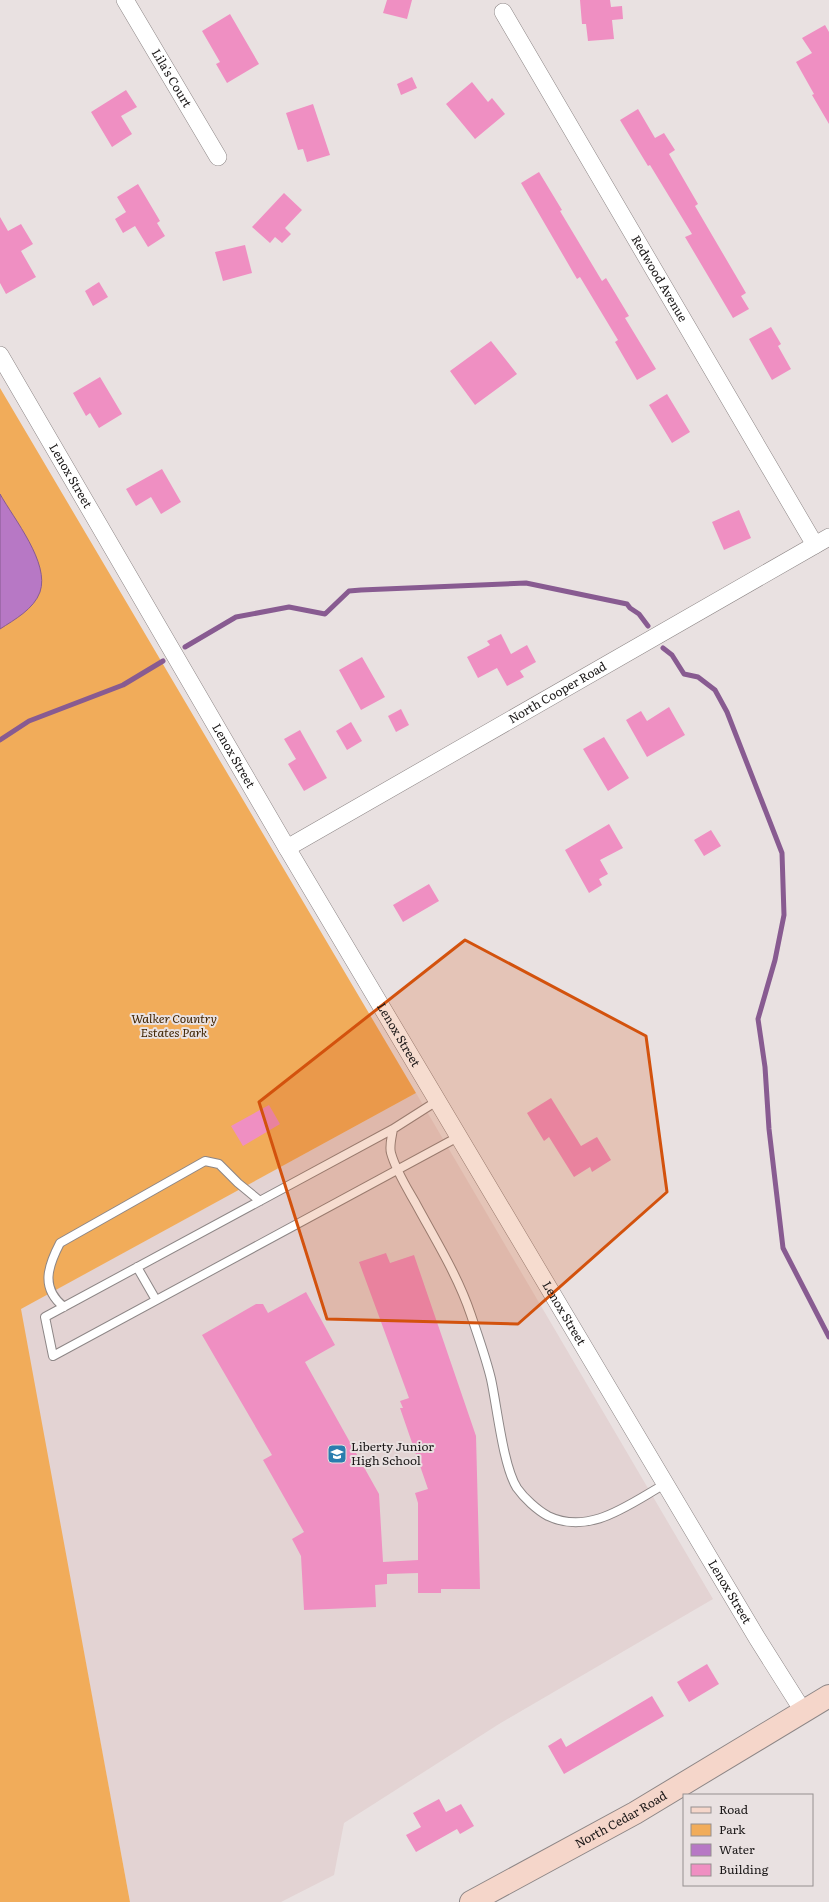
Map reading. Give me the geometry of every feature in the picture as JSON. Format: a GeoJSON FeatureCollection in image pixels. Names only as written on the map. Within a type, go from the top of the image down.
{"type":"FeatureCollection","features":[{"type":"Feature","properties":{"kind":"street","name":"Lila's Court"},"geometry":{"type":"LineString","coordinates":[[126,0],[218,157]]}},
{"type":"Feature","properties":{"kind":"street","name":"Redwood Avenue"},"geometry":{"type":"LineString","coordinates":[[503,12],[822,541]]}},
{"type":"Feature","properties":{"kind":"street","name":"Lenox Street"},"geometry":{"type":"LineString","coordinates":[[0,354],[287,848],[458,1137],[757,1638],[803,1711]]}},
{"type":"Feature","properties":{"kind":"street","name":"North Cooper Road"},"geometry":{"type":"LineString","coordinates":[[287,848],[822,541]]}},
{"type":"Feature","properties":{"kind":"street","name":"North Cedar Road"},"geometry":{"type":"LineString","coordinates":[[471,1902],[635,1813],[829,1696]]}},
{"type":"Feature","properties":{"kind":"lane"},"geometry":{"type":"LineString","coordinates":[[437,1101],[393,1129],[45,1317],[53,1356],[458,1137]]}},
{"type":"Feature","properties":{"kind":"lane"},"geometry":{"type":"LineString","coordinates":[[393,1129],[390,1152],[398,1170],[454,1273],[471,1314],[491,1378],[509,1468],[517,1487],[533,1505],[548,1516],[562,1521],[579,1523],[594,1521],[611,1514],[665,1484]]}},
{"type":"Feature","properties":{"kind":"lane"},"geometry":{"type":"LineString","coordinates":[[64,1308],[56,1301],[47,1282],[50,1263],[60,1243],[205,1161],[219,1164],[238,1183],[260,1201]]}},
{"type":"Feature","properties":{"kind":"lane"},"geometry":{"type":"LineString","coordinates":[[138,1267],[156,1300]]}},
{"type":"Feature","properties":{"kind":"highlighted area"},"geometry":{"type":"Polygon","coordinates":[[[465,940],[646,1036],[667,1192],[518,1324],[327,1319],[259,1102],[465,940]]]}},
{"type":"Feature","properties":{"kind":"shaded area","name":"Liberty Junior High School"},"geometry":{"type":"Polygon","coordinates":[[[416,1093],[713,1599],[499,1724],[344,1823],[334,1875],[281,1902],[130,1902],[20,1309],[416,1093]]]}},
{"type":"Feature","properties":{"kind":"green space","name":"Walker Country Estates Park"},"geometry":{"type":"Polygon","coordinates":[[[0,388],[416,1093],[21,1309],[130,1902],[0,1902],[0,388]]]}},
{"type":"Feature","properties":{"kind":"water"},"geometry":{"type":"Polygon","coordinates":[[[0,494],[29,542],[40,568],[42,580],[40,592],[33,604],[23,614],[0,629],[0,494]]]}},
{"type":"Feature","properties":{"kind":"building"},"geometry":{"type":"Polygon","coordinates":[[[387,0],[412,0],[407,19],[383,13],[387,0]]]}},
{"type":"Feature","properties":{"kind":"building"},"geometry":{"type":"Polygon","coordinates":[[[580,0],[610,0],[611,7],[622,6],[623,19],[612,20],[614,39],[588,41],[586,24],[582,24],[580,0]]]}},
{"type":"Feature","properties":{"kind":"building"},"geometry":{"type":"Polygon","coordinates":[[[230,14],[259,64],[227,83],[216,64],[220,62],[202,31],[230,14]]]}},
{"type":"Feature","properties":{"kind":"building"},"geometry":{"type":"Polygon","coordinates":[[[825,25],[829,32],[829,124],[812,95],[814,94],[796,62],[812,53],[802,38],[825,25]]]}},
{"type":"Feature","properties":{"kind":"building"},"geometry":{"type":"Polygon","coordinates":[[[412,77],[417,88],[401,95],[397,84],[412,77]]]}},
{"type":"Feature","properties":{"kind":"building"},"geometry":{"type":"Polygon","coordinates":[[[472,82],[488,102],[492,98],[505,114],[475,139],[446,104],[472,82]]]}},
{"type":"Feature","properties":{"kind":"building"},"geometry":{"type":"Polygon","coordinates":[[[126,90],[137,107],[121,116],[132,134],[112,147],[91,112],[126,90]]]}},
{"type":"Feature","properties":{"kind":"building"},"geometry":{"type":"Polygon","coordinates":[[[313,104],[330,155],[307,162],[303,149],[298,150],[286,113],[313,104]]]}},
{"type":"Feature","properties":{"kind":"building"},"geometry":{"type":"Polygon","coordinates":[[[638,109],[655,138],[664,133],[675,150],[669,154],[698,204],[695,206],[746,293],[741,296],[749,309],[733,318],[685,237],[692,234],[650,165],[648,166],[620,120],[638,109]]]}},
{"type":"Feature","properties":{"kind":"building"},"geometry":{"type":"Polygon","coordinates":[[[539,172],[562,210],[560,211],[602,281],[606,278],[629,316],[625,318],[656,369],[637,380],[615,342],[618,340],[580,277],[577,279],[521,183],[539,172]]]}},
{"type":"Feature","properties":{"kind":"building"},"geometry":{"type":"Polygon","coordinates":[[[138,184],[160,221],[157,223],[165,236],[148,247],[135,226],[123,233],[115,219],[126,212],[117,197],[138,184]]]}},
{"type":"Feature","properties":{"kind":"building"},"geometry":{"type":"Polygon","coordinates":[[[284,193],[302,210],[285,228],[291,234],[282,243],[275,237],[270,243],[252,227],[284,193]]]}},
{"type":"Feature","properties":{"kind":"building"},"geometry":{"type":"Polygon","coordinates":[[[0,217],[8,231],[21,224],[33,244],[21,251],[36,277],[6,294],[0,283],[0,217]]]}},
{"type":"Feature","properties":{"kind":"building"},"geometry":{"type":"Polygon","coordinates":[[[245,245],[252,273],[223,281],[215,252],[245,245]]]}},
{"type":"Feature","properties":{"kind":"building"},"geometry":{"type":"Polygon","coordinates":[[[99,282],[108,297],[93,306],[85,291],[99,282]]]}},
{"type":"Feature","properties":{"kind":"building"},"geometry":{"type":"Polygon","coordinates":[[[771,327],[781,344],[778,346],[791,369],[772,380],[749,339],[771,327]]]}},
{"type":"Feature","properties":{"kind":"building"},"geometry":{"type":"Polygon","coordinates":[[[491,341],[517,374],[475,405],[450,371],[491,341]]]}},
{"type":"Feature","properties":{"kind":"building"},"geometry":{"type":"Polygon","coordinates":[[[100,377],[122,414],[99,428],[90,413],[86,416],[73,393],[100,377]]]}},
{"type":"Feature","properties":{"kind":"building"},"geometry":{"type":"Polygon","coordinates":[[[667,394],[690,432],[672,443],[649,405],[667,394]]]}},
{"type":"Feature","properties":{"kind":"building"},"geometry":{"type":"Polygon","coordinates":[[[162,469],[181,502],[161,514],[151,497],[136,506],[126,489],[162,469]]]}},
{"type":"Feature","properties":{"kind":"building"},"geometry":{"type":"Polygon","coordinates":[[[739,510],[751,538],[724,550],[712,522],[739,510]]]}},
{"type":"Feature","properties":{"kind":"building"},"geometry":{"type":"Polygon","coordinates":[[[501,634],[511,654],[527,645],[536,662],[520,671],[524,677],[507,686],[497,668],[478,678],[467,657],[490,645],[487,641],[501,634]]]}},
{"type":"Feature","properties":{"kind":"building"},"geometry":{"type":"Polygon","coordinates":[[[362,657],[385,697],[361,710],[339,670],[362,657]]]}},
{"type":"Feature","properties":{"kind":"building"},"geometry":{"type":"Polygon","coordinates":[[[669,707],[685,735],[647,757],[626,720],[641,711],[647,721],[669,707]]]}},
{"type":"Feature","properties":{"kind":"building"},"geometry":{"type":"Polygon","coordinates":[[[401,709],[409,725],[396,732],[388,716],[401,709]]]}},
{"type":"Feature","properties":{"kind":"building"},"geometry":{"type":"Polygon","coordinates":[[[351,722],[362,741],[347,750],[336,731],[351,722]]]}},
{"type":"Feature","properties":{"kind":"building"},"geometry":{"type":"Polygon","coordinates":[[[300,730],[327,778],[304,791],[288,764],[296,759],[284,739],[300,730]]]}},
{"type":"Feature","properties":{"kind":"building"},"geometry":{"type":"Polygon","coordinates":[[[604,737],[629,778],[608,791],[583,749],[604,737]]]}},
{"type":"Feature","properties":{"kind":"building"},"geometry":{"type":"Polygon","coordinates":[[[609,824],[623,848],[600,860],[608,874],[599,879],[602,885],[589,893],[565,850],[609,824]]]}},
{"type":"Feature","properties":{"kind":"building"},"geometry":{"type":"Polygon","coordinates":[[[711,830],[721,846],[704,856],[694,840],[711,830]]]}},
{"type":"Feature","properties":{"kind":"building"},"geometry":{"type":"Polygon","coordinates":[[[429,884],[439,901],[403,922],[393,905],[429,884]]]}},
{"type":"Feature","properties":{"kind":"building"},"geometry":{"type":"Polygon","coordinates":[[[551,1098],[581,1146],[597,1137],[611,1160],[592,1172],[590,1167],[574,1177],[549,1137],[544,1141],[527,1113],[551,1098]]]}},
{"type":"Feature","properties":{"kind":"building"},"geometry":{"type":"Polygon","coordinates":[[[269,1105],[280,1124],[243,1146],[231,1126],[269,1105]]]}},
{"type":"Feature","properties":{"kind":"building"},"geometry":{"type":"Polygon","coordinates":[[[386,1253],[390,1263],[414,1255],[476,1436],[480,1589],[441,1589],[441,1593],[418,1593],[418,1573],[387,1574],[387,1584],[375,1585],[376,1607],[304,1610],[301,1556],[292,1539],[304,1532],[263,1460],[272,1455],[202,1335],[256,1304],[263,1304],[268,1313],[306,1292],[335,1345],[305,1362],[379,1494],[383,1562],[418,1560],[418,1503],[415,1493],[428,1489],[400,1408],[403,1408],[400,1401],[409,1398],[359,1262],[386,1253]]]}},
{"type":"Feature","properties":{"kind":"building"},"geometry":{"type":"Polygon","coordinates":[[[707,1664],[719,1684],[689,1702],[677,1682],[707,1664]]]}},
{"type":"Feature","properties":{"kind":"building"},"geometry":{"type":"Polygon","coordinates":[[[652,1696],[664,1716],[564,1774],[548,1746],[561,1738],[566,1747],[652,1696]]]}},
{"type":"Feature","properties":{"kind":"building"},"geometry":{"type":"Polygon","coordinates":[[[439,1799],[446,1812],[461,1804],[474,1826],[460,1834],[457,1829],[416,1852],[406,1835],[421,1827],[413,1813],[439,1799]]]}},
{"type":"Feature","properties":{"kind":"waterway"},"geometry":{"type":"LineString","coordinates":[[185,647],[236,617],[289,607],[325,614],[349,591],[361,590],[526,583],[627,604],[639,614],[648,626]]}},
{"type":"Feature","properties":{"kind":"waterway"},"geometry":{"type":"LineString","coordinates":[[663,648],[672,655],[684,674],[698,677],[715,690],[727,712],[782,853],[784,915],[775,960],[758,1019],[765,1067],[769,1129],[783,1248],[829,1337]]}},
{"type":"Feature","properties":{"kind":"waterway"},"geometry":{"type":"LineString","coordinates":[[0,740],[29,721],[123,685],[163,661]]}},
{"type":"Feature","properties":{"kind":"place","name":"Liberty Junior High School"},"geometry":{"type":"Point","coordinates":[337,1454]}}]}
